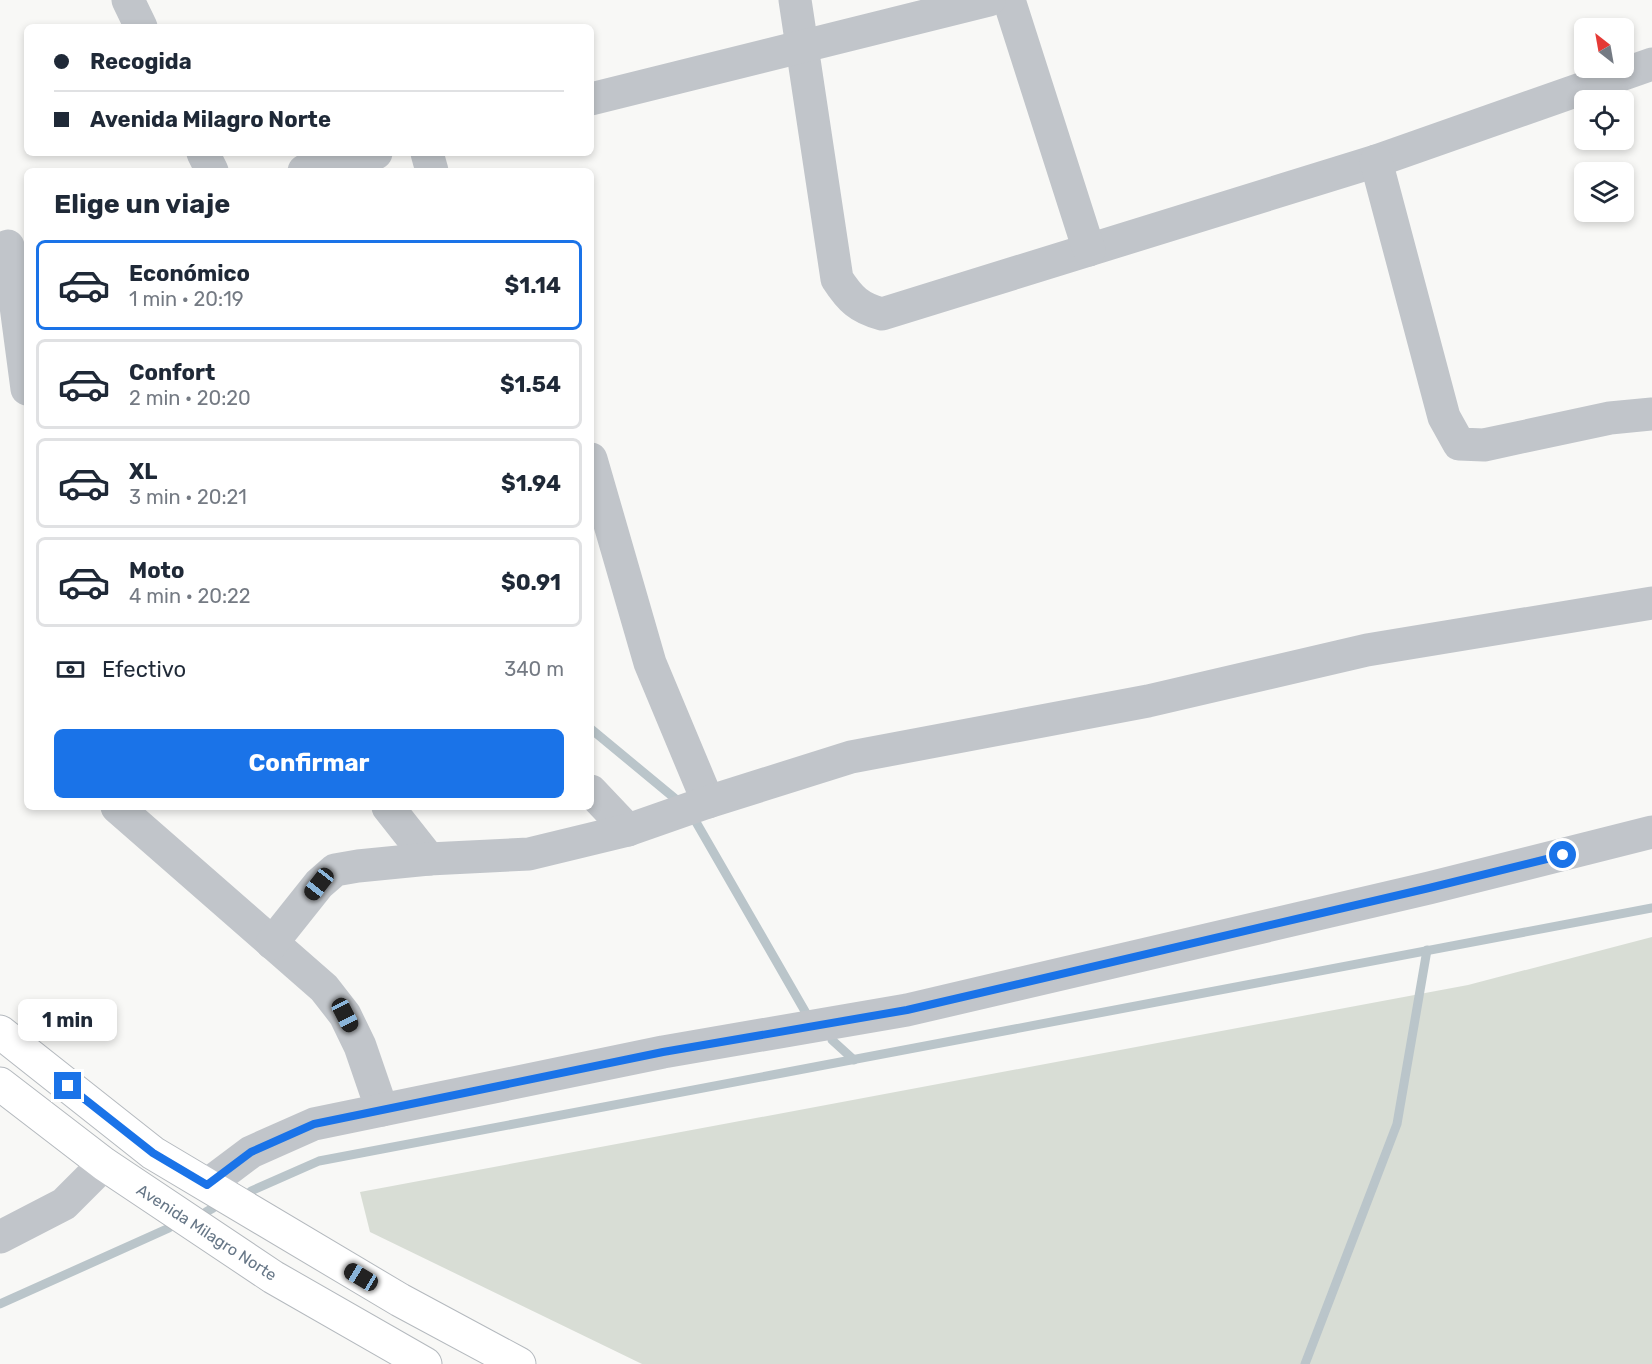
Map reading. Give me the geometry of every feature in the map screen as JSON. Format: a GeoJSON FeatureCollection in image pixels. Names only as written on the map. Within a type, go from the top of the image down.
{"type":"FeatureCollection","features":[{"type":"Feature","properties":{"kind":"main road"},"geometry":{"type":"LineString","coordinates":[[0,1032],[153,1153],[400,1300],[519,1364]]}},
{"type":"Feature","properties":{"kind":"main road","name":"Avenida Milagro Norte"},"geometry":{"type":"LineString","coordinates":[[0,1084],[104,1164],[273,1276],[425,1364]]}},
{"type":"Feature","properties":{"kind":"street"},"geometry":{"type":"LineString","coordinates":[[128,0],[140,24]]}},
{"type":"Feature","properties":{"kind":"street"},"geometry":{"type":"LineString","coordinates":[[795,0],[837,279],[849,298],[869,311],[882,314],[1376,161],[1652,64]]}},
{"type":"Feature","properties":{"kind":"street"},"geometry":{"type":"LineString","coordinates":[[594,98],[989,0]]}},
{"type":"Feature","properties":{"kind":"street"},"geometry":{"type":"LineString","coordinates":[[1009,0],[1089,250]]}},
{"type":"Feature","properties":{"kind":"street"},"geometry":{"type":"LineString","coordinates":[[316,168],[364,156]]}},
{"type":"Feature","properties":{"kind":"street"},"geometry":{"type":"LineString","coordinates":[[1376,161],[1444,417],[1459,444],[1484,445],[1610,418],[1652,414]]}},
{"type":"Feature","properties":{"kind":"street"},"geometry":{"type":"LineString","coordinates":[[12,245],[24,360]]}},
{"type":"Feature","properties":{"kind":"street"},"geometry":{"type":"LineString","coordinates":[[594,469],[650,663],[708,802]]}},
{"type":"Feature","properties":{"kind":"street"},"geometry":{"type":"LineString","coordinates":[[273,943],[319,884],[335,870],[429,859],[529,854],[628,830],[851,757],[1148,701],[1367,650],[1652,603]]}},
{"type":"Feature","properties":{"kind":"street"},"geometry":{"type":"LineString","coordinates":[[594,794],[628,830]]}},
{"type":"Feature","properties":{"kind":"street"},"geometry":{"type":"LineString","coordinates":[[120,810],[324,988],[345,1015],[360,1046],[381,1110]]}},
{"type":"Feature","properties":{"kind":"street"},"geometry":{"type":"LineString","coordinates":[[390,810],[429,859]]}},
{"type":"Feature","properties":{"kind":"street"},"geometry":{"type":"LineString","coordinates":[[207,1185],[251,1152],[314,1124],[663,1052],[907,1010],[1429,888],[1652,832]]}},
{"type":"Feature","properties":{"kind":"street"},"geometry":{"type":"LineString","coordinates":[[0,1237],[64,1204],[104,1164]]}},
{"type":"Feature","properties":{"kind":"shaded area"},"geometry":{"type":"Polygon","coordinates":[[[1652,937],[1652,1364],[642,1364],[370,1232],[360,1192],[1468,985],[1652,937]]]}},
{"type":"Feature","properties":{"kind":"waterway"},"geometry":{"type":"LineString","coordinates":[[594,731],[678,801]]}},
{"type":"Feature","properties":{"kind":"waterway"},"geometry":{"type":"LineString","coordinates":[[696,822],[806,1013]]}},
{"type":"Feature","properties":{"kind":"waterway"},"geometry":{"type":"LineString","coordinates":[[251,1191],[319,1161],[1652,908]]}},
{"type":"Feature","properties":{"kind":"waterway"},"geometry":{"type":"LineString","coordinates":[[1305,1364],[1397,1124],[1427,950]]}},
{"type":"Feature","properties":{"kind":"waterway"},"geometry":{"type":"LineString","coordinates":[[832,1040],[854,1060]]}},
{"type":"Feature","properties":{"kind":"waterway"},"geometry":{"type":"LineString","coordinates":[[206,1212],[213,1208]]}},
{"type":"Feature","properties":{"kind":"waterway"},"geometry":{"type":"LineString","coordinates":[[0,1304],[169,1228]]}},
{"type":"Feature","properties":{"kind":"route"},"geometry":{"type":"LineString","coordinates":[[68,1086],[153,1153],[207,1185],[251,1152],[314,1124],[663,1052],[907,1010],[1563,855]]}}]}
